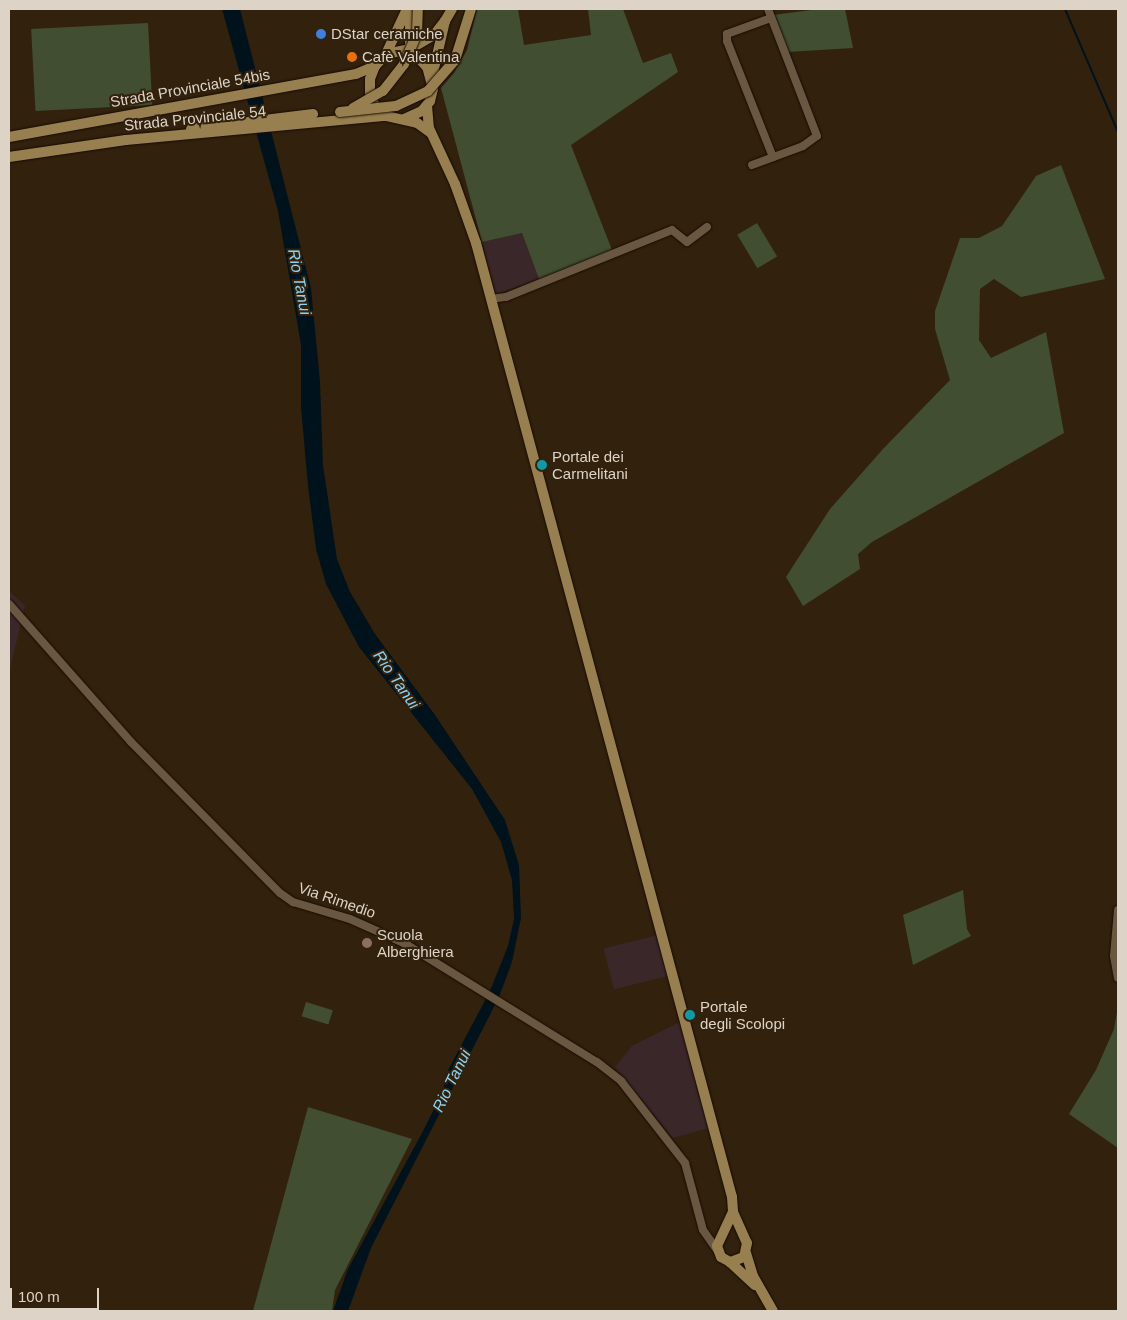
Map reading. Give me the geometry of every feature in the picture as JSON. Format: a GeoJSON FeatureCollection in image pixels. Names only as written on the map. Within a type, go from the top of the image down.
{"type":"FeatureCollection","features":[{"type":"Feature","properties":{"kind":"main road"},"geometry":{"type":"LineString","coordinates":[[408,9],[410,49],[427,67],[432,81]]}},
{"type":"Feature","properties":{"kind":"main road"},"geometry":{"type":"LineString","coordinates":[[408,9],[386,54],[374,66],[370,79],[370,96],[386,116],[417,123],[431,133]]}},
{"type":"Feature","properties":{"kind":"main road"},"geometry":{"type":"LineString","coordinates":[[340,112],[367,101],[393,80],[413,44],[418,9]]}},
{"type":"Feature","properties":{"kind":"main road"},"geometry":{"type":"LineString","coordinates":[[386,54],[410,49],[434,35],[452,9]]}},
{"type":"Feature","properties":{"kind":"main road"},"geometry":{"type":"LineString","coordinates":[[229,128],[396,106],[428,92],[455,60],[471,9]]}},
{"type":"Feature","properties":{"kind":"main road"},"geometry":{"type":"LineString","coordinates":[[410,26],[422,34],[443,23]]}},
{"type":"Feature","properties":{"kind":"main road"},"geometry":{"type":"LineString","coordinates":[[398,119],[413,117],[427,106],[433,94],[432,81],[443,23]]}},
{"type":"Feature","properties":{"kind":"main road","name":"Strada Provinciale 54bis"},"geometry":{"type":"LineString","coordinates":[[9,137],[356,74],[374,66]]}},
{"type":"Feature","properties":{"kind":"main road"},"geometry":{"type":"LineString","coordinates":[[427,106],[431,133],[455,184],[491,299],[732,1198],[733,1212],[745,1238],[746,1253],[753,1276],[773,1311]]}},
{"type":"Feature","properties":{"kind":"main road","name":"Strada Provinciale 54"},"geometry":{"type":"LineString","coordinates":[[9,157],[126,140],[229,128],[386,116]]}},
{"type":"Feature","properties":{"kind":"main road"},"geometry":{"type":"LineString","coordinates":[[733,1212],[717,1250],[721,1257],[730,1262],[764,1294]]}},
{"type":"Feature","properties":{"kind":"main road"},"geometry":{"type":"LineString","coordinates":[[722,1237],[736,1232],[745,1238]]}},
{"type":"Feature","properties":{"kind":"main road"},"geometry":{"type":"LineString","coordinates":[[730,1262],[740,1260],[746,1253]]}},
{"type":"Feature","properties":{"kind":"street"},"geometry":{"type":"LineString","coordinates":[[752,165],[803,146],[817,136],[768,9]]}},
{"type":"Feature","properties":{"kind":"street"},"geometry":{"type":"LineString","coordinates":[[771,18],[727,34],[727,40],[773,157]]}},
{"type":"Feature","properties":{"kind":"street"},"geometry":{"type":"LineString","coordinates":[[491,299],[506,298],[672,230],[683,242],[687,242],[707,227]]}},
{"type":"Feature","properties":{"kind":"street","name":"Via Rimedio"},"geometry":{"type":"LineString","coordinates":[[9,604],[132,742],[269,884],[293,902],[350,919],[390,935],[597,1062],[621,1081],[685,1163],[705,1234],[717,1250]]}},
{"type":"Feature","properties":{"kind":"street"},"geometry":{"type":"LineString","coordinates":[[1118,913],[1114,956],[1118,978]]}},
{"type":"Feature","properties":{"kind":"street"},"geometry":{"type":"LineString","coordinates":[[705,1234],[722,1237]]}},
{"type":"Feature","properties":{"kind":"shaded area"},"geometry":{"type":"Polygon","coordinates":[[[522,233],[539,279],[496,294],[482,242],[522,233]]]}},
{"type":"Feature","properties":{"kind":"shaded area"},"geometry":{"type":"Polygon","coordinates":[[[9,591],[25,606],[9,673],[9,591]]]}},
{"type":"Feature","properties":{"kind":"shaded area"},"geometry":{"type":"Polygon","coordinates":[[[658,935],[668,976],[614,989],[604,949],[658,935]]]}},
{"type":"Feature","properties":{"kind":"shaded area"},"geometry":{"type":"Polygon","coordinates":[[[682,1021],[708,1128],[673,1138],[615,1067],[632,1046],[682,1021]]]}},
{"type":"Feature","properties":{"kind":"green space"},"geometry":{"type":"Polygon","coordinates":[[[477,9],[518,9],[524,45],[591,35],[588,9],[623,9],[643,63],[671,53],[678,72],[571,145],[612,250],[539,279],[522,233],[482,242],[441,88],[454,73],[467,50],[477,9]]]}},
{"type":"Feature","properties":{"kind":"green space"},"geometry":{"type":"Polygon","coordinates":[[[819,9],[845,9],[853,48],[787,52],[773,15],[819,9]]]}},
{"type":"Feature","properties":{"kind":"green space"},"geometry":{"type":"Polygon","coordinates":[[[148,23],[152,105],[35,111],[31,29],[148,23]]]}},
{"type":"Feature","properties":{"kind":"green space"},"geometry":{"type":"Polygon","coordinates":[[[1061,165],[1105,279],[1021,297],[994,279],[980,289],[979,340],[991,358],[1046,332],[1064,433],[872,542],[858,554],[860,569],[803,606],[786,577],[830,509],[883,449],[950,380],[935,329],[935,311],[960,238],[979,238],[1002,226],[1036,176],[1061,165]]]}},
{"type":"Feature","properties":{"kind":"green space"},"geometry":{"type":"Polygon","coordinates":[[[757,223],[777,256],[757,268],[737,235],[757,223]]]}},
{"type":"Feature","properties":{"kind":"green space"},"geometry":{"type":"Polygon","coordinates":[[[963,890],[967,929],[971,936],[913,965],[903,915],[963,890]]]}},
{"type":"Feature","properties":{"kind":"green space"},"geometry":{"type":"Polygon","coordinates":[[[306,1002],[333,1010],[328,1025],[302,1016],[306,1002]]]}},
{"type":"Feature","properties":{"kind":"green space"},"geometry":{"type":"Polygon","coordinates":[[[1118,1007],[1118,1148],[1069,1114],[1096,1070],[1114,1029],[1118,1007]]]}},
{"type":"Feature","properties":{"kind":"green space"},"geometry":{"type":"Polygon","coordinates":[[[308,1107],[412,1139],[335,1290],[332,1311],[253,1311],[308,1107]]]}},
{"type":"Feature","properties":{"kind":"water","name":"Rio Tanui"},"geometry":{"type":"Polygon","coordinates":[[[222,9],[240,9],[311,288],[320,382],[323,465],[337,559],[350,592],[375,634],[435,715],[505,820],[519,865],[521,918],[512,962],[499,997],[371,1248],[348,1311],[333,1311],[348,1269],[444,1089],[445,1076],[490,991],[508,946],[514,919],[512,880],[501,842],[472,789],[359,647],[326,584],[316,549],[308,486],[301,407],[301,345],[278,211],[222,9]]]}},
{"type":"Feature","properties":{"kind":"waterway"},"geometry":{"type":"LineString","coordinates":[[1065,9],[1117,130]]}},
{"type":"Feature","properties":{"kind":"place","name":"DStar ceramiche"},"geometry":{"type":"Point","coordinates":[321,34]}},
{"type":"Feature","properties":{"kind":"place","name":"Cafè Valentina"},"geometry":{"type":"Point","coordinates":[352,57]}},
{"type":"Feature","properties":{"kind":"place","name":"Portale dei Carmelitani"},"geometry":{"type":"Point","coordinates":[542,465]}},
{"type":"Feature","properties":{"kind":"place","name":"Scuola Alberghiera"},"geometry":{"type":"Point","coordinates":[367,943]}},
{"type":"Feature","properties":{"kind":"place","name":"Portale degli Scolopi"},"geometry":{"type":"Point","coordinates":[690,1015]}}]}
